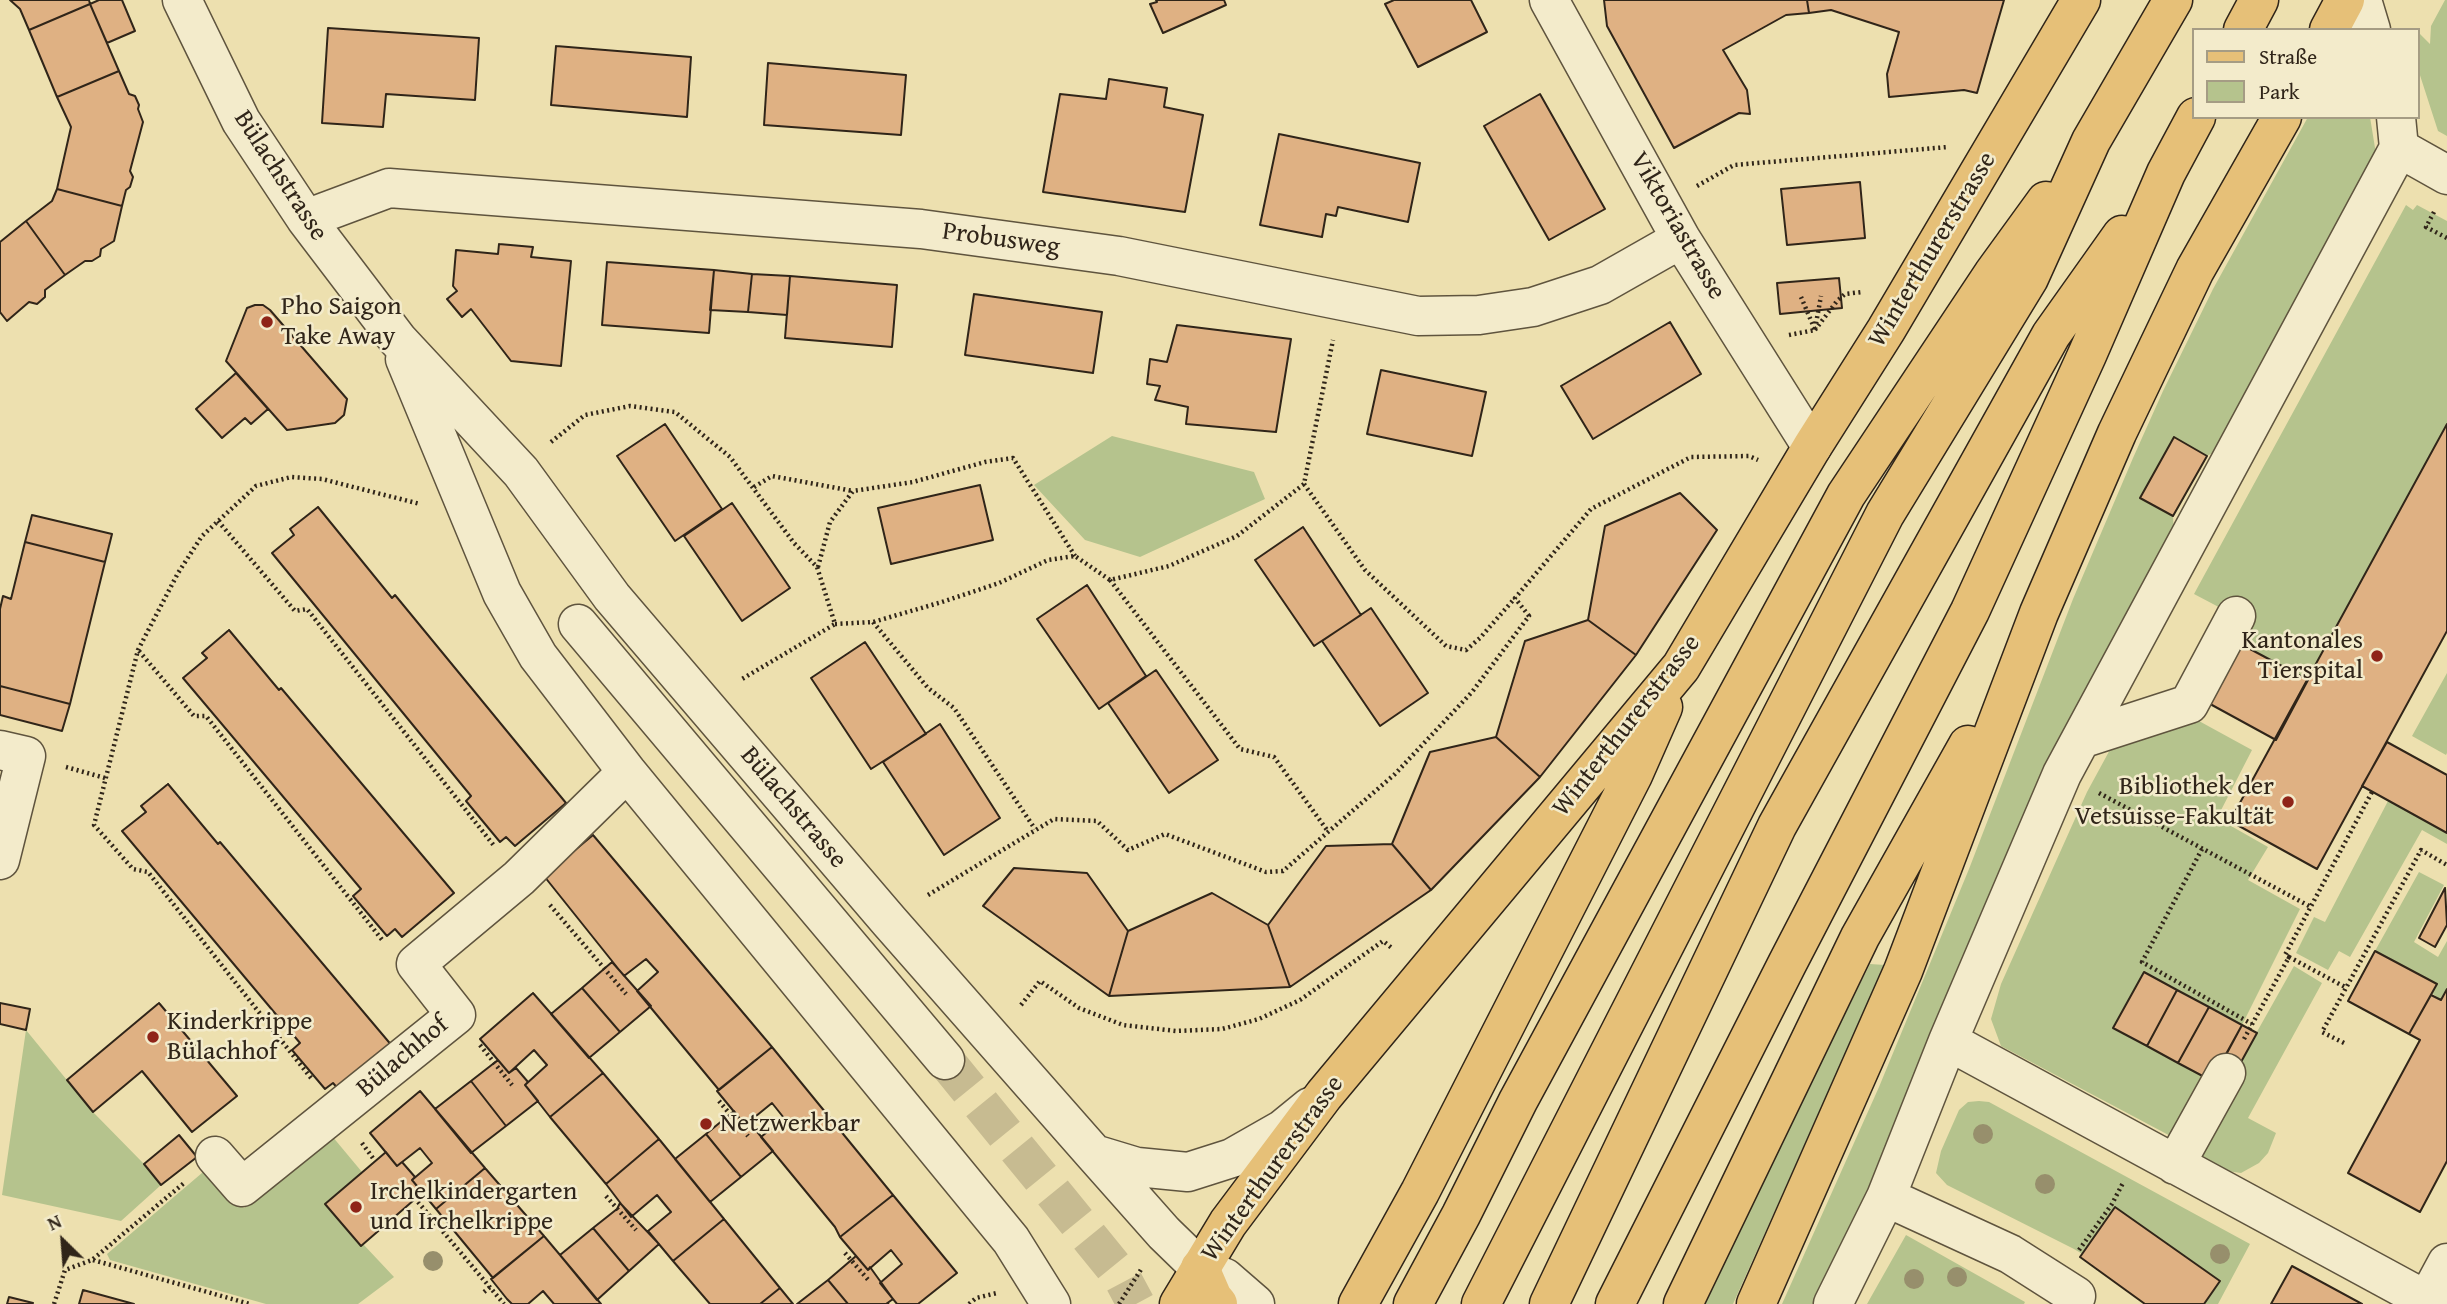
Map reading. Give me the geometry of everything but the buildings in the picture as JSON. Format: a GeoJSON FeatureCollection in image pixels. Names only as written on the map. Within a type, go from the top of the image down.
{"type":"FeatureCollection","features":[{"type":"Feature","properties":{"kind":"main road","name":"Winterthurerstrasse"},"geometry":{"type":"LineString","coordinates":[[1180,1304],[1228,1223],[1324,1095],[1681,667],[1812,447],[1886,330],[2081,0]]}},
{"type":"Feature","properties":{"kind":"main road"},"geometry":{"type":"LineString","coordinates":[[1481,1304],[1885,514],[2029,278],[2091,141],[2173,0]]}},
{"type":"Feature","properties":{"kind":"main road"},"geometry":{"type":"LineString","coordinates":[[2244,28],[2259,0]]}},
{"type":"Feature","properties":{"kind":"main road"},"geometry":{"type":"LineString","coordinates":[[2330,28],[2344,0]]}},
{"type":"Feature","properties":{"kind":"main road"},"geometry":{"type":"LineString","coordinates":[[1615,1304],[1970,611],[2087,355],[2166,173],[2195,119]]}},
{"type":"Feature","properties":{"kind":"main road"},"geometry":{"type":"LineString","coordinates":[[1756,1304],[1903,971],[2039,613],[2118,433],[2195,270],[2281,119]]}},
{"type":"Feature","properties":{"kind":"main road"},"geometry":{"type":"LineString","coordinates":[[1413,1304],[1518,1101],[1846,495],[1993,274],[2091,141]]}},
{"type":"Feature","properties":{"kind":"main road"},"geometry":{"type":"LineString","coordinates":[[1549,1304],[1777,826],[2051,335],[2166,173]]}},
{"type":"Feature","properties":{"kind":"main road"},"geometry":{"type":"LineString","coordinates":[[1683,1304],[1860,937],[2039,613]]}},
{"type":"Feature","properties":{"kind":"main road"},"geometry":{"type":"LineString","coordinates":[[1358,1304],[1420,1192],[1633,775],[1681,667]]}},
{"type":"Feature","properties":{"kind":"main road"},"geometry":{"type":"LineString","coordinates":[[1200,1268],[1218,1304]]}},
{"type":"Feature","properties":{"kind":"street","name":"Bülachstrasse"},"geometry":{"type":"LineString","coordinates":[[182,0],[241,121],[306,219],[398,340],[521,472],[612,597],[889,921],[1164,1233],[1200,1268],[1225,1279],[1255,1304]]}},
{"type":"Feature","properties":{"kind":"street","name":"Viktoriastrasse"},"geometry":{"type":"LineString","coordinates":[[1549,0],[1681,239],[1812,447]]}},
{"type":"Feature","properties":{"kind":"street"},"geometry":{"type":"LineString","coordinates":[[2362,0],[2370,28]]}},
{"type":"Feature","properties":{"kind":"street"},"geometry":{"type":"LineString","coordinates":[[1833,1304],[1886,1197],[1948,1041],[2062,774],[2220,484],[2397,133],[2447,174]]}},
{"type":"Feature","properties":{"kind":"street","name":"Probusweg"},"geometry":{"type":"LineString","coordinates":[[306,219],[389,188],[921,229],[1119,256],[1418,316],[1479,315],[1534,307],[1600,285],[1681,239]]}},
{"type":"Feature","properties":{"kind":"street","name":"Bülachstrasse"},"geometry":{"type":"LineString","coordinates":[[398,340],[502,593],[538,656],[626,772],[1011,1240],[1051,1304]]}},
{"type":"Feature","properties":{"kind":"street"},"geometry":{"type":"LineString","coordinates":[[538,656],[612,597]]}},
{"type":"Feature","properties":{"kind":"street"},"geometry":{"type":"LineString","coordinates":[[2081,739],[2189,704],[2236,616]]}},
{"type":"Feature","properties":{"kind":"street"},"geometry":{"type":"LineString","coordinates":[[578,624],[945,1060]]}},
{"type":"Feature","properties":{"kind":"street"},"geometry":{"type":"LineString","coordinates":[[0,750],[26,756],[0,860]]}},
{"type":"Feature","properties":{"kind":"street"},"geometry":{"type":"LineString","coordinates":[[416,964],[519,878],[626,772]]}},
{"type":"Feature","properties":{"kind":"street","name":"Bülachhof"},"geometry":{"type":"LineString","coordinates":[[215,1156],[242,1187],[456,1015],[416,964]]}},
{"type":"Feature","properties":{"kind":"street"},"geometry":{"type":"LineString","coordinates":[[1948,1041],[2430,1302],[2447,1263]]}},
{"type":"Feature","properties":{"kind":"street"},"geometry":{"type":"LineString","coordinates":[[2175,1165],[2226,1073]]}},
{"type":"Feature","properties":{"kind":"street"},"geometry":{"type":"LineString","coordinates":[[1094,1154],[1137,1167],[1188,1172],[1232,1158],[1283,1129],[1324,1095]]}},
{"type":"Feature","properties":{"kind":"street"},"geometry":{"type":"LineString","coordinates":[[1886,1197],[2010,1254],[2066,1289]]}},
{"type":"Feature","properties":{"kind":"path"},"geometry":{"type":"LineString","coordinates":[[1688,191],[1734,165],[1943,147]]}},
{"type":"Feature","properties":{"kind":"path"},"geometry":{"type":"LineString","coordinates":[[2434,214],[2426,227],[2447,238]]}},
{"type":"Feature","properties":{"kind":"path"},"geometry":{"type":"LineString","coordinates":[[1777,337],[1815,330],[1845,294],[1860,292]]}},
{"type":"Feature","properties":{"kind":"path"},"geometry":{"type":"LineString","coordinates":[[1815,330],[1821,296]]}},
{"type":"Feature","properties":{"kind":"path"},"geometry":{"type":"LineString","coordinates":[[1801,297],[1815,330]]}},
{"type":"Feature","properties":{"kind":"path"},"geometry":{"type":"LineString","coordinates":[[1110,580],[1170,566],[1237,536],[1304,484],[1341,302]]}},
{"type":"Feature","properties":{"kind":"path"},"geometry":{"type":"LineString","coordinates":[[541,449],[585,415],[630,406],[675,412],[730,457],[794,543],[817,567],[835,624]]}},
{"type":"Feature","properties":{"kind":"path"},"geometry":{"type":"LineString","coordinates":[[1304,484],[1365,569],[1446,646],[1466,650],[1480,638],[1591,509],[1691,457],[1749,456],[1769,464]]}},
{"type":"Feature","properties":{"kind":"path"},"geometry":{"type":"LineString","coordinates":[[754,486],[772,476],[853,491],[913,482],[985,462],[1013,458],[1075,556],[1110,580],[1240,749],[1274,757],[1327,831]]}},
{"type":"Feature","properties":{"kind":"path"},"geometry":{"type":"LineString","coordinates":[[337,1111],[148,872],[133,869],[94,825],[138,650],[178,573],[202,536],[256,486],[291,477],[322,478],[428,506]]}},
{"type":"Feature","properties":{"kind":"path"},"geometry":{"type":"LineString","coordinates":[[817,567],[830,523],[853,491]]}},
{"type":"Feature","properties":{"kind":"path"},"geometry":{"type":"LineString","coordinates":[[218,522],[295,611],[307,609],[519,878]]}},
{"type":"Feature","properties":{"kind":"path"},"geometry":{"type":"LineString","coordinates":[[742,679],[835,624],[873,622],[999,583],[1048,560],[1075,556]]}},
{"type":"Feature","properties":{"kind":"path"},"geometry":{"type":"LineString","coordinates":[[928,895],[1054,819],[1097,821],[1128,850],[1165,834],[1266,872],[1283,871],[1395,774],[1472,692],[1529,616],[1515,598]]}},
{"type":"Feature","properties":{"kind":"path"},"geometry":{"type":"LineString","coordinates":[[873,622],[928,688],[954,708],[1035,829]]}},
{"type":"Feature","properties":{"kind":"path"},"geometry":{"type":"LineString","coordinates":[[138,650],[194,716],[206,716],[407,971],[416,964]]}},
{"type":"Feature","properties":{"kind":"path"},"geometry":{"type":"LineString","coordinates":[[2062,774],[2311,907]]}},
{"type":"Feature","properties":{"kind":"path"},"geometry":{"type":"LineString","coordinates":[[2345,987],[2285,955],[2372,792]]}},
{"type":"Feature","properties":{"kind":"path"},"geometry":{"type":"LineString","coordinates":[[2203,849],[2142,962],[2252,1024]]}},
{"type":"Feature","properties":{"kind":"path"},"geometry":{"type":"LineString","coordinates":[[2344,1043],[2322,1032],[2421,850],[2447,865]]}},
{"type":"Feature","properties":{"kind":"path"},"geometry":{"type":"LineString","coordinates":[[549,905],[626,994]]}},
{"type":"Feature","properties":{"kind":"path"},"geometry":{"type":"LineString","coordinates":[[1021,1005],[1040,981],[1079,1008],[1123,1025],[1176,1031],[1222,1029],[1259,1019],[1300,1000],[1383,941],[1401,955]]}},
{"type":"Feature","properties":{"kind":"path"},"geometry":{"type":"LineString","coordinates":[[2226,1073],[2289,957]]}},
{"type":"Feature","properties":{"kind":"path"},"geometry":{"type":"LineString","coordinates":[[488,1055],[512,1085]]}},
{"type":"Feature","properties":{"kind":"path"},"geometry":{"type":"LineString","coordinates":[[719,1101],[748,1136]]}},
{"type":"Feature","properties":{"kind":"path"},"geometry":{"type":"LineString","coordinates":[[54,1304],[65,1270],[92,1260],[215,1156]]}},
{"type":"Feature","properties":{"kind":"path"},"geometry":{"type":"LineString","coordinates":[[2066,1289],[2122,1185]]}},
{"type":"Feature","properties":{"kind":"path"},"geometry":{"type":"LineString","coordinates":[[606,1196],[636,1230]]}},
{"type":"Feature","properties":{"kind":"path"},"geometry":{"type":"LineString","coordinates":[[418,1202],[504,1304]]}},
{"type":"Feature","properties":{"kind":"path"},"geometry":{"type":"LineString","coordinates":[[845,1253],[870,1282]]}},
{"type":"Feature","properties":{"kind":"path"},"geometry":{"type":"LineString","coordinates":[[92,1260],[250,1304]]}},
{"type":"Feature","properties":{"kind":"path"},"geometry":{"type":"LineString","coordinates":[[1119,1304],[1144,1265]]}},
{"type":"Feature","properties":{"kind":"path"},"geometry":{"type":"LineString","coordinates":[[484,1292],[490,1287]]}},
{"type":"Feature","properties":{"kind":"path"},"geometry":{"type":"LineString","coordinates":[[969,1304],[976,1298]]}},
{"type":"Feature","properties":{"kind":"green space"},"geometry":{"type":"Polygon","coordinates":[[[2447,0],[2447,136],[2438,131],[2419,72],[2419,37],[2420,34],[2430,44],[2431,26],[2447,0]]]}},
{"type":"Feature","properties":{"kind":"green space"},"geometry":{"type":"Polygon","coordinates":[[[2307,119],[2370,119],[2376,154],[2223,447],[2207,456],[2174,438],[2141,498],[2173,516],[2174,536],[1816,1304],[1782,1304],[1879,1087],[1969,869],[2073,599],[2163,391],[2213,289],[2307,119]]]}},
{"type":"Feature","properties":{"kind":"green space"},"geometry":{"type":"Polygon","coordinates":[[[2406,205],[2413,210],[2417,205],[2447,221],[2447,424],[2308,680],[2222,634],[2232,614],[2194,594],[2406,205]]]}},
{"type":"Feature","properties":{"kind":"green space"},"geometry":{"type":"Polygon","coordinates":[[[1112,436],[1254,472],[1265,499],[1140,557],[1085,540],[1034,485],[1112,436]]]}},
{"type":"Feature","properties":{"kind":"green space"},"geometry":{"type":"Polygon","coordinates":[[[2447,673],[2447,753],[2446,755],[2412,736],[2447,673]]]}},
{"type":"Feature","properties":{"kind":"green space"},"geometry":{"type":"Polygon","coordinates":[[[2188,715],[2252,750],[2217,818],[2268,847],[2248,880],[2300,909],[2242,1025],[2178,1140],[2001,1046],[1991,1019],[2001,984],[2087,792],[2112,746],[2188,715]]]}},
{"type":"Feature","properties":{"kind":"green space"},"geometry":{"type":"Polygon","coordinates":[[[2388,801],[2447,833],[2447,844],[2422,830],[2350,957],[2339,951],[2328,970],[2296,953],[2314,917],[2325,922],[2388,801]]]}},
{"type":"Feature","properties":{"kind":"green space"},"geometry":{"type":"Polygon","coordinates":[[[2419,872],[2444,885],[2414,942],[2438,957],[2447,941],[2447,989],[2441,1000],[2375,951],[2419,872]]]}},
{"type":"Feature","properties":{"kind":"green space"},"geometry":{"type":"Polygon","coordinates":[[[1870,964],[1885,965],[1733,1304],[1699,1304],[1870,964]]]}},
{"type":"Feature","properties":{"kind":"green space"},"geometry":{"type":"Polygon","coordinates":[[[2294,966],[2322,983],[2248,1118],[2276,1133],[2268,1153],[2259,1163],[2241,1173],[2227,1171],[2191,1149],[2294,966]]]}},
{"type":"Feature","properties":{"kind":"green space"},"geometry":{"type":"Polygon","coordinates":[[[26,1030],[93,1112],[161,1185],[121,1221],[2,1195],[26,1030]]]}},
{"type":"Feature","properties":{"kind":"green space"},"geometry":{"type":"Polygon","coordinates":[[[1968,1102],[1989,1102],[2250,1244],[2218,1304],[2166,1304],[2074,1249],[1947,1185],[1936,1173],[1941,1151],[1959,1110],[1968,1102]]]}},
{"type":"Feature","properties":{"kind":"green space"},"geometry":{"type":"Polygon","coordinates":[[[332,1136],[362,1172],[325,1204],[360,1245],[363,1244],[394,1277],[358,1304],[266,1304],[110,1260],[107,1254],[209,1167],[244,1208],[332,1136]]]}},
{"type":"Feature","properties":{"kind":"green space"},"geometry":{"type":"Polygon","coordinates":[[[1906,1235],[2025,1302],[2024,1304],[1867,1304],[1906,1235]]]}},
{"type":"Feature","properties":{"kind":"tunnel"},"geometry":{"type":"LineString","coordinates":[[945,1060],[1121,1276],[1136,1304]]}},
{"type":"Feature","properties":{"kind":"place","name":"Pho Saigon Take Away"},"geometry":{"type":"Point","coordinates":[267,322]}},
{"type":"Feature","properties":{"kind":"place","name":"Kantonales Tierspital"},"geometry":{"type":"Point","coordinates":[2377,656]}},
{"type":"Feature","properties":{"kind":"place","name":"Bibliothek der Vetsuisse-Fakultät"},"geometry":{"type":"Point","coordinates":[2288,802]}},
{"type":"Feature","properties":{"kind":"place","name":"Kinderkrippe Bülachhof"},"geometry":{"type":"Point","coordinates":[153,1037]}},
{"type":"Feature","properties":{"kind":"place","name":"Netzwerkbar"},"geometry":{"type":"Point","coordinates":[706,1124]}},
{"type":"Feature","properties":{"kind":"place","name":"Irchelkindergarten und Irchelkrippe"},"geometry":{"type":"Point","coordinates":[356,1207]}}]}
